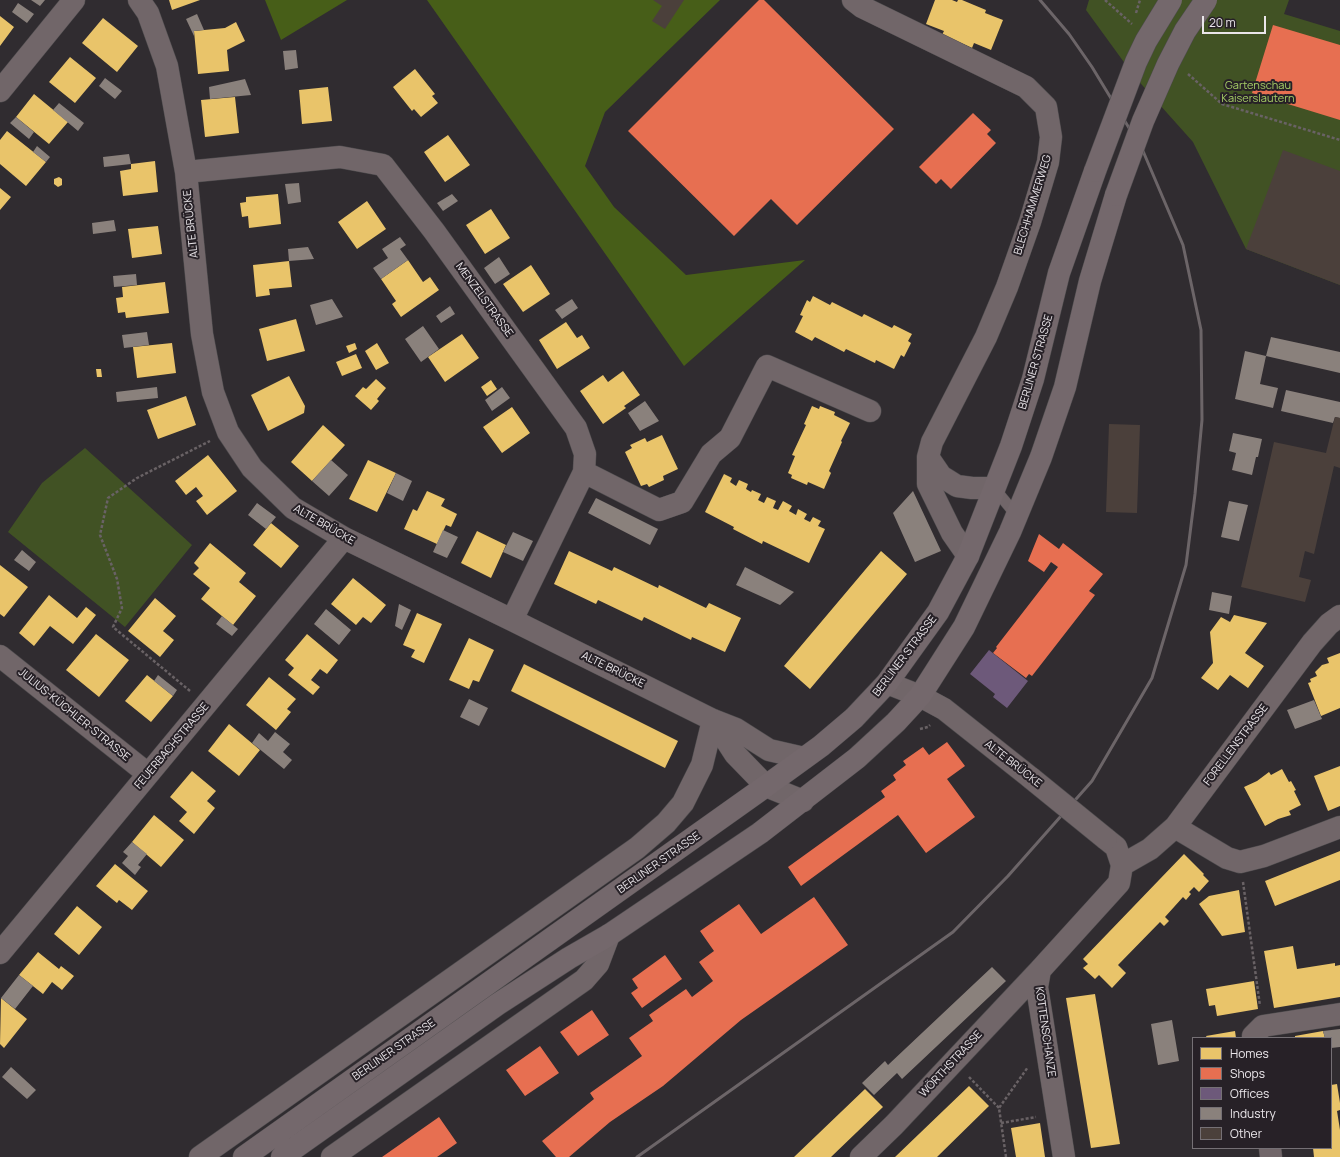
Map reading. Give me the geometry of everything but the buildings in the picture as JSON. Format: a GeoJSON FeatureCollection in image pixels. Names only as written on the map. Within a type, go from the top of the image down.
{"type":"FeatureCollection","features":[{"type":"Feature","properties":{"kind":"main road","name":"BERLINER STRASSE"},"geometry":{"type":"LineString","coordinates":[[244,1157],[821,746],[854,718],[887,683],[938,612],[968,556],[1011,446],[1033,379],[1059,273],[1116,112],[1146,41],[1171,0]]}},
{"type":"Feature","properties":{"kind":"main road","name":"BERLINER STRASSE"},"geometry":{"type":"LineString","coordinates":[[282,1157],[498,1004],[569,958],[609,935],[760,833],[857,758],[896,722],[920,696],[964,627],[1017,516],[1041,457],[1065,387],[1090,281],[1116,195],[1143,121],[1168,64],[1185,32],[1206,0]]}},
{"type":"Feature","properties":{"kind":"street"},"geometry":{"type":"LineString","coordinates":[[0,91],[74,0]]}},
{"type":"Feature","properties":{"kind":"street","name":"ALTE BRÜCKE"},"geometry":{"type":"LineString","coordinates":[[139,0],[148,13],[168,66],[186,172],[202,334],[213,392],[228,432],[252,468],[293,508],[344,538],[713,720],[736,729],[769,750],[804,758]]}},
{"type":"Feature","properties":{"kind":"street","name":"BLECHHAMMERWEG"},"geometry":{"type":"LineString","coordinates":[[853,0],[862,7],[1026,87],[1046,107],[1051,137],[1048,162],[1030,222],[1007,287],[986,337],[932,442],[928,457],[928,484],[952,533],[968,556]]}},
{"type":"Feature","properties":{"kind":"street","name":"MENZELSTRASSE"},"geometry":{"type":"LineString","coordinates":[[186,172],[340,157],[384,165],[417,208],[576,428],[585,454],[584,472],[512,620]]}},
{"type":"Feature","properties":{"kind":"street"},"geometry":{"type":"LineString","coordinates":[[584,472],[659,510],[682,502],[711,454],[730,438],[767,366],[870,411]]}},
{"type":"Feature","properties":{"kind":"street"},"geometry":{"type":"LineString","coordinates":[[928,457],[941,476],[957,486],[994,488]]}},
{"type":"Feature","properties":{"kind":"street","name":"FEUERBACHSTRASSE"},"geometry":{"type":"LineString","coordinates":[[0,953],[344,538]]}},
{"type":"Feature","properties":{"kind":"street","name":"FORELLENSTRASSE"},"geometry":{"type":"LineString","coordinates":[[1122,865],[1150,849],[1175,827],[1312,643],[1329,624],[1340,616]]}},
{"type":"Feature","properties":{"kind":"street","name":"JULIUS-KÜCHLER-STRASSE"},"geometry":{"type":"LineString","coordinates":[[0,656],[148,774]]}},
{"type":"Feature","properties":{"kind":"street","name":"ALTE BRÜCKE"},"geometry":{"type":"LineString","coordinates":[[887,683],[920,696],[953,716],[1116,847],[1122,865]]}},
{"type":"Feature","properties":{"kind":"street"},"geometry":{"type":"LineString","coordinates":[[713,720],[735,754],[766,786],[803,801]]}},
{"type":"Feature","properties":{"kind":"street"},"geometry":{"type":"LineString","coordinates":[[200,1157],[637,848],[666,822],[683,803],[702,765],[713,720]]}},
{"type":"Feature","properties":{"kind":"street"},"geometry":{"type":"LineString","coordinates":[[1175,827],[1227,858],[1240,862],[1264,856],[1340,827]]}},
{"type":"Feature","properties":{"kind":"street","name":"KOTTENSCHANZE"},"geometry":{"type":"LineString","coordinates":[[1064,1157],[1037,987],[1040,970],[1119,883],[1122,865]]}},
{"type":"Feature","properties":{"kind":"street"},"geometry":{"type":"LineString","coordinates":[[332,1157],[584,980],[598,964],[609,935]]}},
{"type":"Feature","properties":{"kind":"street","name":"WÖRTHSTRASSE"},"geometry":{"type":"LineString","coordinates":[[862,1157],[894,1126],[1040,970]]}},
{"type":"Feature","properties":{"kind":"street"},"geometry":{"type":"LineString","coordinates":[[1258,1032],[1340,1014]]}},
{"type":"Feature","properties":{"kind":"lane"},"geometry":{"type":"LineString","coordinates":[[994,488],[1017,516]]}},
{"type":"Feature","properties":{"kind":"path"},"geometry":{"type":"LineString","coordinates":[[1105,0],[1133,24]]}},
{"type":"Feature","properties":{"kind":"path"},"geometry":{"type":"LineString","coordinates":[[1186,72],[1222,104],[1340,140]]}},
{"type":"Feature","properties":{"kind":"path"},"geometry":{"type":"LineString","coordinates":[[206,704],[113,627],[122,608],[117,579],[100,535],[108,498],[137,478],[228,432]]}},
{"type":"Feature","properties":{"kind":"path"},"geometry":{"type":"LineString","coordinates":[[1240,862],[1258,1032]]}},
{"type":"Feature","properties":{"kind":"path"},"geometry":{"type":"LineString","coordinates":[[999,1108],[1046,1041]]}},
{"type":"Feature","properties":{"kind":"path"},"geometry":{"type":"LineString","coordinates":[[954,1062],[999,1108],[1006,1157]]}},
{"type":"Feature","properties":{"kind":"path"},"geometry":{"type":"LineString","coordinates":[[1001,1123],[1057,1114]]}},
{"type":"Feature","properties":{"kind":"green space"},"geometry":{"type":"Polygon","coordinates":[[[265,0],[347,0],[281,40],[265,0]]]}},
{"type":"Feature","properties":{"kind":"green space"},"geometry":{"type":"Polygon","coordinates":[[[427,0],[720,0],[605,112],[585,166],[614,207],[686,275],[805,260],[684,366],[427,0]]]}},
{"type":"Feature","properties":{"kind":"green space","name":"Gartenschau Kaiserslautern"},"geometry":{"type":"Polygon","coordinates":[[[1089,0],[1289,0],[1284,14],[1340,31],[1340,285],[1246,249],[1193,142],[1134,76],[1086,10],[1089,0]]]}},
{"type":"Feature","properties":{"kind":"green space"},"geometry":{"type":"Polygon","coordinates":[[[85,448],[192,545],[125,627],[8,532],[42,483],[85,448]]]}},
{"type":"Feature","properties":{"kind":"railway"},"geometry":{"type":"LineString","coordinates":[[637,1157],[953,932],[1008,876],[1092,781],[1152,678],[1186,565],[1202,420],[1201,330],[1183,245],[1143,151],[1092,67],[1069,34],[1040,0]]}}]}
